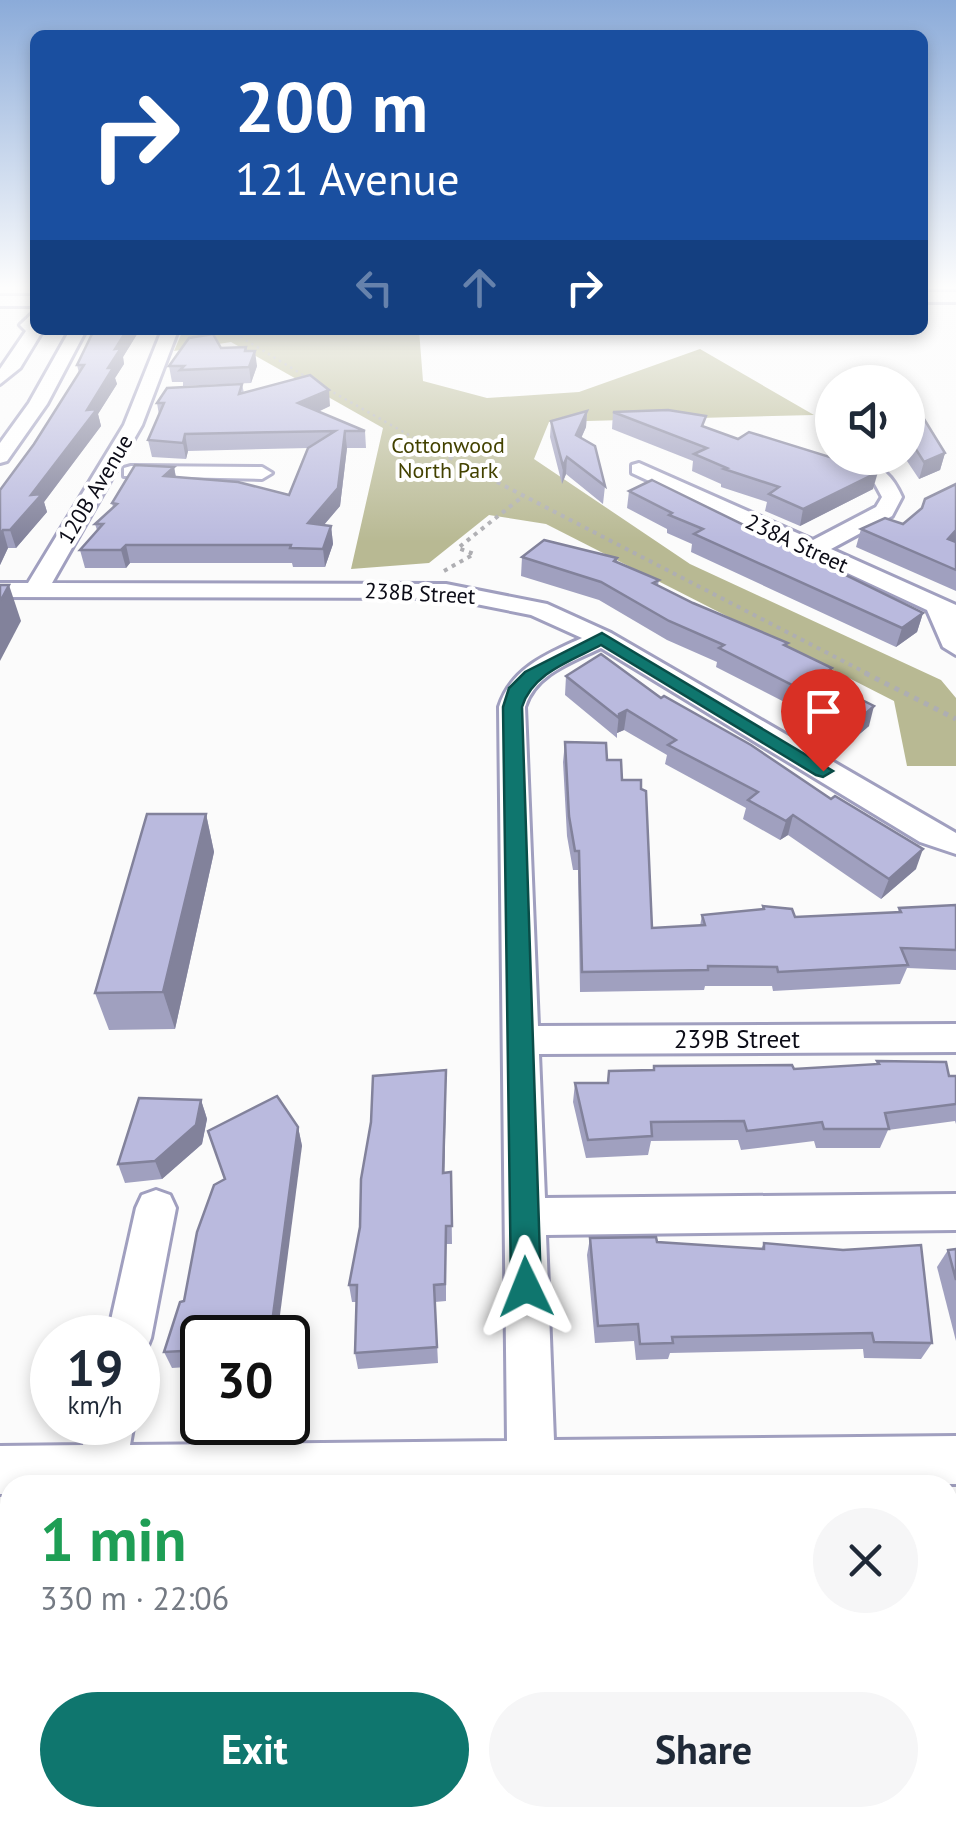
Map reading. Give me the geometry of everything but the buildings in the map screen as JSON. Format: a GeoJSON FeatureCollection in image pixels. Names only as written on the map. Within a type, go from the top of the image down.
{"type":"FeatureCollection","features":[{"type":"Feature","properties":{"kind":"street"},"geometry":{"type":"LineString","coordinates":[[0,456],[38,404],[55,372]]}},
{"type":"Feature","properties":{"kind":"street","name":"120B Avenue"},"geometry":{"type":"LineString","coordinates":[[36,590],[154,396],[160,372]]}},
{"type":"Feature","properties":{"kind":"street","name":"238A Street"},"geometry":{"type":"LineString","coordinates":[[638,469],[948,612]]}},
{"type":"Feature","properties":{"kind":"street"},"geometry":{"type":"LineString","coordinates":[[106,472],[262,473]]}},
{"type":"Feature","properties":{"kind":"street"},"geometry":{"type":"LineString","coordinates":[[812,550],[884,511],[892,497],[884,480],[875,475]]}},
{"type":"Feature","properties":{"kind":"street","name":"238B Street"},"geometry":{"type":"LineString","coordinates":[[0,590],[428,590],[474,594],[538,609],[602,638],[916,826],[956,844]]}},
{"type":"Feature","properties":{"kind":"street"},"geometry":{"type":"LineString","coordinates":[[948,612],[956,647]]}},
{"type":"Feature","properties":{"kind":"street"},"geometry":{"type":"LineString","coordinates":[[531,1466],[518,1040],[514,696],[531,676],[602,638]]}},
{"type":"Feature","properties":{"kind":"street","name":"239B Street"},"geometry":{"type":"LineString","coordinates":[[518,1040],[956,1038]]}},
{"type":"Feature","properties":{"kind":"street"},"geometry":{"type":"LineString","coordinates":[[134,1315],[156,1208]]}},
{"type":"Feature","properties":{"kind":"street"},"geometry":{"type":"LineString","coordinates":[[524,1217],[956,1212]]}},
{"type":"Feature","properties":{"kind":"street"},"geometry":{"type":"LineString","coordinates":[[101,1470],[106,1445]]}},
{"type":"Feature","properties":{"kind":"street"},"geometry":{"type":"LineString","coordinates":[[0,1470],[956,1460]]}},
{"type":"Feature","properties":{"kind":"path"},"geometry":{"type":"LineString","coordinates":[[297,372],[522,497],[956,718]]}},
{"type":"Feature","properties":{"kind":"path"},"geometry":{"type":"LineString","coordinates":[[290,381],[305,377]]}},
{"type":"Feature","properties":{"kind":"path"},"geometry":{"type":"LineString","coordinates":[[428,590],[430,579],[474,554],[458,548],[522,497]]}},
{"type":"Feature","properties":{"kind":"green space","name":"Cottonwood North Park"},"geometry":{"type":"Polygon","coordinates":[[[284,372],[422,372],[423,381],[487,398],[579,392],[635,372],[740,372],[814,415],[549,422],[534,459],[690,564],[941,680],[956,698],[956,766],[907,766],[894,701],[546,524],[489,515],[429,563],[351,569],[383,428],[284,372]]]}},
{"type":"Feature","properties":{"kind":"route"},"geometry":{"type":"LineString","coordinates":[[526,1287],[512,707],[518,688],[531,676],[602,638],[823,771]]}}]}
